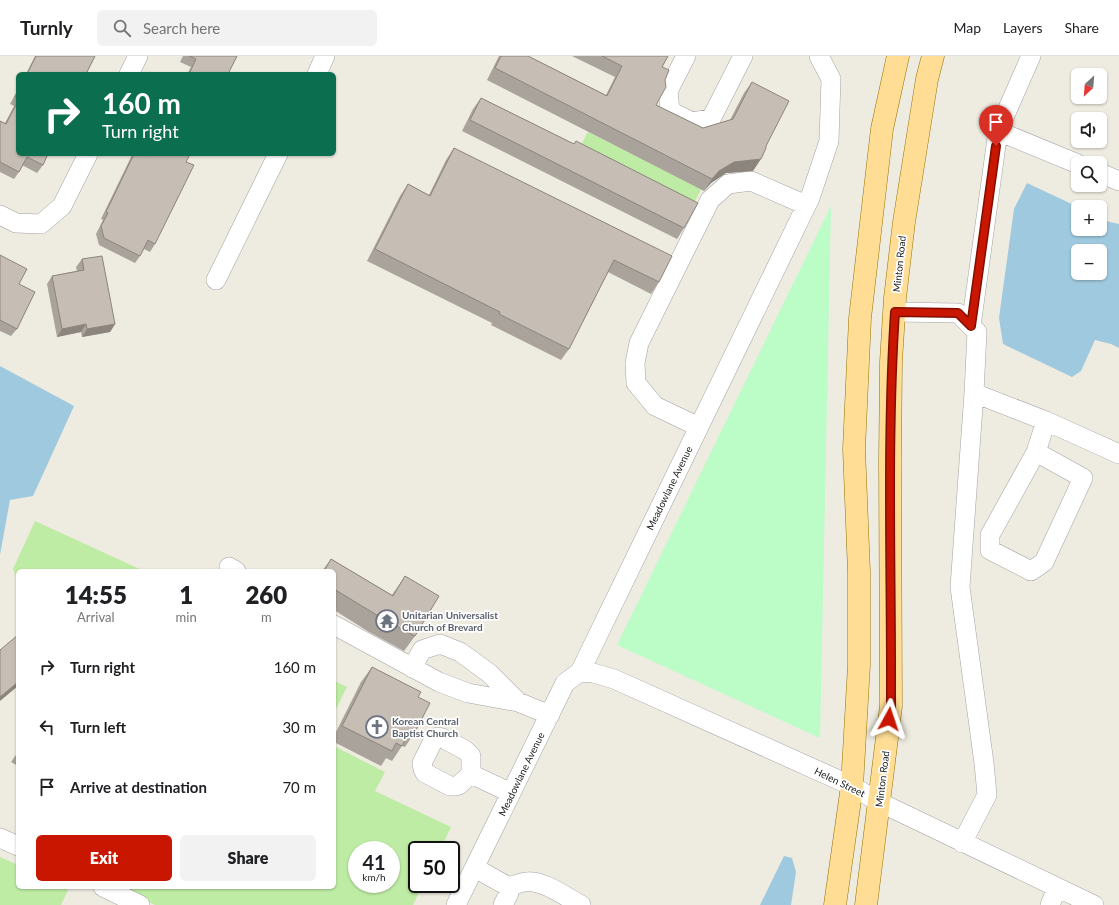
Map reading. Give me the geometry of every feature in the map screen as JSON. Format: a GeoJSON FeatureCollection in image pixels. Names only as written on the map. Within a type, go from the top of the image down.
{"type":"FeatureCollection","features":[{"type":"Feature","properties":{"kind":"main road"},"geometry":{"type":"LineString","coordinates":[[836,905],[852,786],[859,665],[859,572],[854,449],[860,322],[882,129],[898,56]]}},
{"type":"Feature","properties":{"kind":"main road","name":"Minton Road"},"geometry":{"type":"LineString","coordinates":[[866,905],[891,706],[891,362],[904,222],[927,79],[933,56]]}},
{"type":"Feature","properties":{"kind":"main road"},"geometry":{"type":"LineString","coordinates":[[860,322],[895,312]]}},
{"type":"Feature","properties":{"kind":"street"},"geometry":{"type":"LineString","coordinates":[[130,72],[138,56]]}},
{"type":"Feature","properties":{"kind":"street"},"geometry":{"type":"LineString","coordinates":[[317,72],[325,56]]}},
{"type":"Feature","properties":{"kind":"street"},"geometry":{"type":"LineString","coordinates":[[686,56],[668,91],[670,111],[692,122],[711,119],[743,56]]}},
{"type":"Feature","properties":{"kind":"street","name":"Meadowlane Avenue"},"geometry":{"type":"LineString","coordinates":[[456,905],[565,683],[580,672],[808,201],[829,140],[831,79],[819,56]]}},
{"type":"Feature","properties":{"kind":"street"},"geometry":{"type":"LineString","coordinates":[[971,326],[998,131],[1031,56]]}},
{"type":"Feature","properties":{"kind":"street"},"geometry":{"type":"LineString","coordinates":[[998,131],[1071,161]]}},
{"type":"Feature","properties":{"kind":"street"},"geometry":{"type":"LineString","coordinates":[[0,214],[16,223],[41,224],[62,206],[87,156]]}},
{"type":"Feature","properties":{"kind":"street"},"geometry":{"type":"LineString","coordinates":[[216,280],[277,156]]}},
{"type":"Feature","properties":{"kind":"street"},"geometry":{"type":"LineString","coordinates":[[1107,176],[1119,181]]}},
{"type":"Feature","properties":{"kind":"street"},"geometry":{"type":"LineString","coordinates":[[699,427],[655,406],[636,383],[635,363],[639,344],[710,200],[728,184],[751,181],[808,201]]}},
{"type":"Feature","properties":{"kind":"street"},"geometry":{"type":"LineString","coordinates":[[895,312],[958,313],[977,332],[960,587],[987,795],[962,843]]}},
{"type":"Feature","properties":{"kind":"street"},"geometry":{"type":"LineString","coordinates":[[974,393],[1046,421],[1119,454]]}},
{"type":"Feature","properties":{"kind":"street"},"geometry":{"type":"LineString","coordinates":[[1036,452],[1083,478],[1044,562],[1031,571],[990,550],[990,535],[1036,452],[1046,421]]}},
{"type":"Feature","properties":{"kind":"street"},"geometry":{"type":"LineString","coordinates":[[336,626],[439,682],[468,693],[518,702],[550,715]]}},
{"type":"Feature","properties":{"kind":"street"},"geometry":{"type":"LineString","coordinates":[[412,668],[422,650],[440,644],[460,652],[489,673],[518,702]]}},
{"type":"Feature","properties":{"kind":"street","name":"Helen Street"},"geometry":{"type":"LineString","coordinates":[[580,672],[593,673],[614,679],[852,786],[879,802],[962,843],[1094,905]]}},
{"type":"Feature","properties":{"kind":"street"},"geometry":{"type":"LineString","coordinates":[[471,774],[511,793]]}},
{"type":"Feature","properties":{"kind":"street"},"geometry":{"type":"LineString","coordinates":[[0,838],[16,845]]}},
{"type":"Feature","properties":{"kind":"street"},"geometry":{"type":"LineString","coordinates":[[475,868],[509,887],[526,881],[539,883],[581,905]]}},
{"type":"Feature","properties":{"kind":"street"},"geometry":{"type":"LineString","coordinates":[[503,905],[509,893],[509,887]]}},
{"type":"Feature","properties":{"kind":"street"},"geometry":{"type":"LineString","coordinates":[[1050,905],[1057,888]]}},
{"type":"Feature","properties":{"kind":"street"},"geometry":{"type":"LineString","coordinates":[[107,889],[140,905]]}},
{"type":"Feature","properties":{"kind":"green space"},"geometry":{"type":"Polygon","coordinates":[[[588,132],[701,189],[689,214],[575,156],[588,132]]]}},
{"type":"Feature","properties":{"kind":"green space"},"geometry":{"type":"Polygon","coordinates":[[[831,206],[820,738],[617,645],[831,206]]]}},
{"type":"Feature","properties":{"kind":"green space"},"geometry":{"type":"Polygon","coordinates":[[[35,521],[140,569],[16,569],[16,576],[13,569],[35,521]]]}},
{"type":"Feature","properties":{"kind":"green space"},"geometry":{"type":"Polygon","coordinates":[[[336,682],[347,687],[336,709],[336,682]]]}},
{"type":"Feature","properties":{"kind":"green space"},"geometry":{"type":"Polygon","coordinates":[[[336,747],[385,772],[375,791],[451,827],[444,841],[408,841],[408,893],[419,893],[413,905],[155,905],[122,889],[336,889],[336,747]]]}},
{"type":"Feature","properties":{"kind":"green space"},"geometry":{"type":"Polygon","coordinates":[[[0,857],[16,864],[16,889],[69,889],[61,905],[0,905],[0,857]]]}},
{"type":"Feature","properties":{"kind":"water"},"geometry":{"type":"Polygon","coordinates":[[[1027,183],[1071,204],[1071,236],[1107,236],[1107,221],[1119,224],[1119,348],[1111,344],[1095,340],[1081,371],[1072,377],[1003,344],[999,318],[1014,209],[1027,183]]]}},
{"type":"Feature","properties":{"kind":"water"},"geometry":{"type":"Polygon","coordinates":[[[0,366],[74,406],[33,496],[10,500],[0,555],[0,366]]]}},
{"type":"Feature","properties":{"kind":"water"},"geometry":{"type":"Polygon","coordinates":[[[784,856],[792,858],[796,872],[791,905],[760,905],[784,856]]]}},
{"type":"Feature","properties":{"kind":"building"},"geometry":{"type":"Polygon","coordinates":[[[36,56],[95,56],[87,72],[28,72],[36,56]]]}},
{"type":"Feature","properties":{"kind":"building"},"geometry":{"type":"Polygon","coordinates":[[[189,56],[237,56],[229,72],[190,72],[196,59],[189,56]]]}},
{"type":"Feature","properties":{"kind":"building"},"geometry":{"type":"Polygon","coordinates":[[[501,56],[528,56],[607,96],[622,66],[602,56],[668,56],[662,67],[669,70],[665,80],[666,87],[656,105],[703,128],[733,119],[752,82],[789,101],[761,159],[734,162],[719,171],[712,179],[495,68],[501,56]]]}},
{"type":"Feature","properties":{"kind":"building"},"geometry":{"type":"Polygon","coordinates":[[[481,98],[574,144],[576,141],[698,203],[684,228],[470,120],[481,98]]]}},
{"type":"Feature","properties":{"kind":"building"},"geometry":{"type":"Polygon","coordinates":[[[16,105],[16,156],[47,156],[43,165],[27,157],[19,172],[0,162],[0,121],[6,124],[16,105]]]}},
{"type":"Feature","properties":{"kind":"building"},"geometry":{"type":"Polygon","coordinates":[[[454,148],[672,256],[659,282],[614,260],[569,349],[499,314],[500,312],[375,249],[408,184],[430,196],[454,148]]]}},
{"type":"Feature","properties":{"kind":"building"},"geometry":{"type":"Polygon","coordinates":[[[133,156],[189,156],[186,162],[194,165],[155,244],[148,240],[140,256],[104,238],[101,226],[108,213],[106,212],[133,156]]]}},
{"type":"Feature","properties":{"kind":"building"},"geometry":{"type":"Polygon","coordinates":[[[0,255],[27,269],[19,284],[35,292],[17,329],[0,320],[0,255]]]}},
{"type":"Feature","properties":{"kind":"building"},"geometry":{"type":"Polygon","coordinates":[[[102,256],[115,324],[87,329],[86,324],[62,329],[52,276],[84,270],[82,259],[102,256]]]}},
{"type":"Feature","properties":{"kind":"building"},"geometry":{"type":"Polygon","coordinates":[[[331,559],[393,596],[405,576],[439,596],[415,636],[336,590],[336,569],[325,569],[331,559]]]}},
{"type":"Feature","properties":{"kind":"building"},"geometry":{"type":"Polygon","coordinates":[[[16,637],[16,684],[0,697],[0,650],[16,637]]]}},
{"type":"Feature","properties":{"kind":"building","name":"Korean Central Baptist Church"},"geometry":{"type":"Polygon","coordinates":[[[372,667],[421,692],[418,697],[430,703],[415,732],[410,730],[402,746],[396,743],[392,751],[342,726],[372,667]]]}},
{"type":"Feature","properties":{"kind":"place","name":"Unitarian Universalist Church of Brevard"},"geometry":{"type":"Point","coordinates":[387,621]}},
{"type":"Feature","properties":{"kind":"place","name":"Korean Central Baptist Church"},"geometry":{"type":"Point","coordinates":[377,727]}},
{"type":"Feature","properties":{"kind":"route"},"geometry":{"type":"LineString","coordinates":[[889,719],[891,706],[892,582],[890,460],[891,362],[895,312],[958,313],[971,326],[996,146]]}}]}
